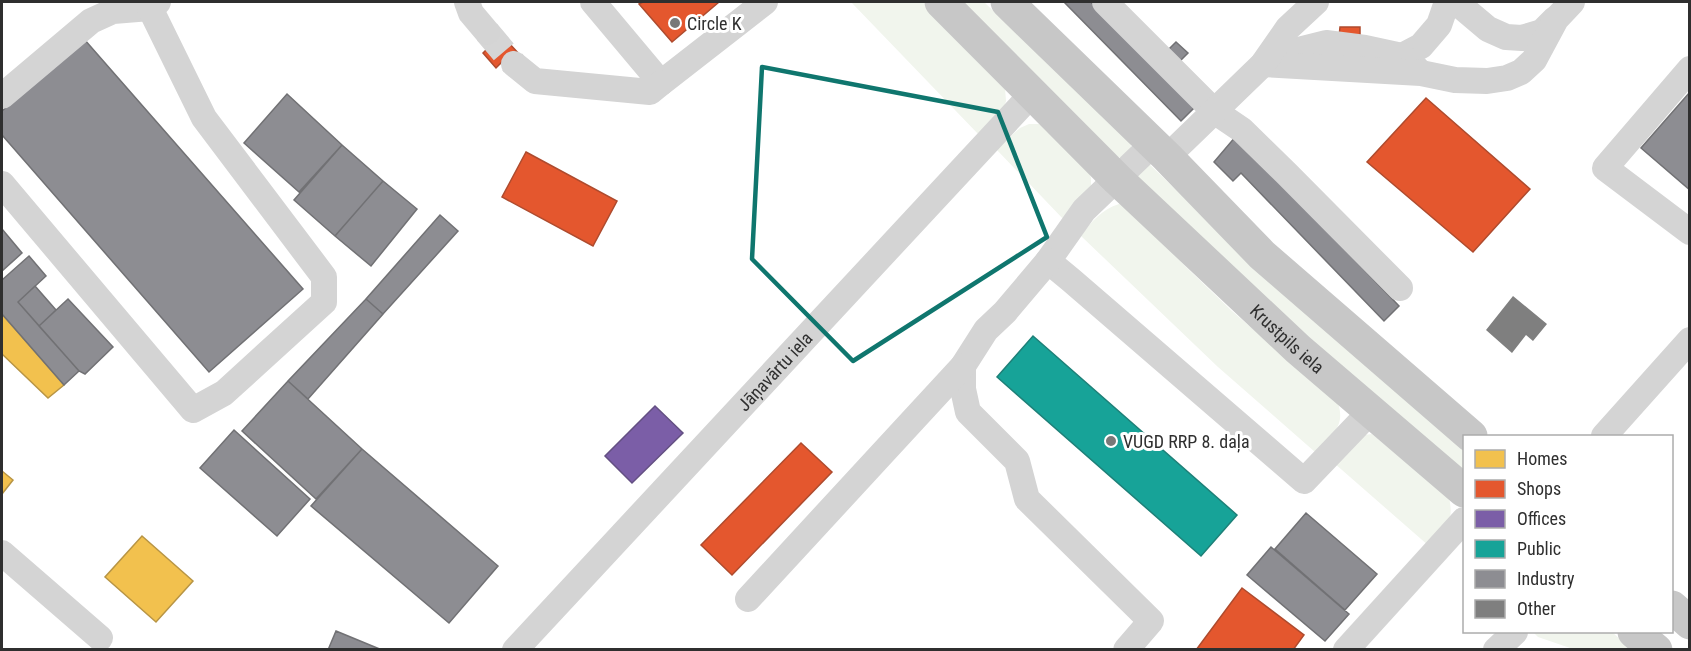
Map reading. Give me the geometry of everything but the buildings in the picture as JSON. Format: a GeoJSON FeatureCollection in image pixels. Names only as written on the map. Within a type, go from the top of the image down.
{"type":"FeatureCollection","features":[{"type":"Feature","properties":{"kind":"main road","name":"Krustpils iela"},"geometry":{"type":"LineString","coordinates":[[941,2],[1117,179],[1298,349],[1463,490]]}},
{"type":"Feature","properties":{"kind":"main road"},"geometry":{"type":"LineString","coordinates":[[1007,2],[1160,151],[1262,255],[1470,435]]}},
{"type":"Feature","properties":{"kind":"main road"},"geometry":{"type":"LineString","coordinates":[[1673,610],[1689,623]]}},
{"type":"Feature","properties":{"kind":"main road"},"geometry":{"type":"LineString","coordinates":[[1635,633],[1656,650]]}},
{"type":"Feature","properties":{"kind":"street"},"geometry":{"type":"LineString","coordinates":[[468,2],[471,13],[487,32]]}},
{"type":"Feature","properties":{"kind":"street"},"geometry":{"type":"LineString","coordinates":[[593,2],[662,83]]}},
{"type":"Feature","properties":{"kind":"street"},"geometry":{"type":"LineString","coordinates":[[514,64],[535,81],[650,92],[765,2]]}},
{"type":"Feature","properties":{"kind":"street"},"geometry":{"type":"LineString","coordinates":[[1105,2],[1214,111],[1242,130],[1400,288]]}},
{"type":"Feature","properties":{"kind":"street"},"geometry":{"type":"LineString","coordinates":[[748,599],[963,366],[986,330],[1005,312],[1048,261],[1084,210],[1117,179],[1214,111],[1263,64],[1288,28],[1316,2]]}},
{"type":"Feature","properties":{"kind":"street"},"geometry":{"type":"LineString","coordinates":[[1402,56],[1421,46],[1439,25],[1447,2]]}},
{"type":"Feature","properties":{"kind":"street"},"geometry":{"type":"LineString","coordinates":[[1456,2],[1488,29],[1506,38],[1522,38],[1542,32],[1564,10]]}},
{"type":"Feature","properties":{"kind":"street"},"geometry":{"type":"LineString","coordinates":[[2,96],[91,21],[113,11],[154,5],[204,118],[324,277],[324,302],[224,393],[193,410],[2,184]]}},
{"type":"Feature","properties":{"kind":"street"},"geometry":{"type":"LineString","coordinates":[[1263,64],[1421,73],[1455,80],[1487,81],[1507,78],[1521,72],[1534,60],[1564,10]]}},
{"type":"Feature","properties":{"kind":"street"},"geometry":{"type":"LineString","coordinates":[[1263,64],[1276,56],[1326,43],[1402,56],[1421,73]]}},
{"type":"Feature","properties":{"kind":"street"},"geometry":{"type":"LineString","coordinates":[[1689,69],[1605,168],[1689,232]]}},
{"type":"Feature","properties":{"kind":"street","name":"Jāņavārtu iela"},"geometry":{"type":"LineString","coordinates":[[515,650],[1033,93]]}},
{"type":"Feature","properties":{"kind":"street"},"geometry":{"type":"LineString","coordinates":[[1048,261],[1304,481],[1371,411]]}},
{"type":"Feature","properties":{"kind":"street"},"geometry":{"type":"LineString","coordinates":[[1605,435],[1689,340]]}},
{"type":"Feature","properties":{"kind":"street"},"geometry":{"type":"LineString","coordinates":[[963,366],[963,389],[968,412],[1017,461],[1027,499],[1151,621],[1126,650]]}},
{"type":"Feature","properties":{"kind":"street"},"geometry":{"type":"LineString","coordinates":[[1346,650],[1463,521]]}},
{"type":"Feature","properties":{"kind":"street"},"geometry":{"type":"LineString","coordinates":[[2,553],[100,638]]}},
{"type":"Feature","properties":{"kind":"highlighted area"},"geometry":{"type":"Polygon","coordinates":[[[762,67],[998,112],[1047,237],[853,361],[752,259],[762,67]]]}},
{"type":"Feature","properties":{"kind":"shaded area"},"geometry":{"type":"Polygon","coordinates":[[[851,2],[923,2],[989,66],[1005,88],[1006,101],[1002,115],[980,136],[851,2]]]}},
{"type":"Feature","properties":{"kind":"shaded area"},"geometry":{"type":"Polygon","coordinates":[[[963,2],[984,2],[1130,143],[1132,149],[1122,158],[1115,156],[963,2]]]}},
{"type":"Feature","properties":{"kind":"shaded area"},"geometry":{"type":"Polygon","coordinates":[[[1029,124],[1048,127],[1088,168],[1091,188],[1065,221],[996,149],[1020,128],[1029,124]]]}},
{"type":"Feature","properties":{"kind":"shaded area"},"geometry":{"type":"Polygon","coordinates":[[[1145,160],[1223,235],[1463,446],[1463,471],[1257,295],[1132,173],[1145,160]]]}},
{"type":"Feature","properties":{"kind":"shaded area"},"geometry":{"type":"Polygon","coordinates":[[[1119,204],[1132,207],[1186,267],[1232,311],[1338,403],[1340,419],[1336,430],[1315,452],[1218,367],[1081,236],[1097,217],[1107,209],[1119,204]]]}},
{"type":"Feature","properties":{"kind":"shaded area"},"geometry":{"type":"Polygon","coordinates":[[[1372,434],[1449,498],[1451,514],[1447,525],[1429,546],[1334,463],[1363,435],[1372,434]]]}},
{"type":"Feature","properties":{"kind":"shaded area"},"geometry":{"type":"Polygon","coordinates":[[[1534,633],[1613,633],[1631,649],[1573,649],[1538,637],[1534,633]]]}},
{"type":"Feature","properties":{"kind":"tunnel"},"geometry":{"type":"LineString","coordinates":[[487,32],[514,64]]}},
{"type":"Feature","properties":{"kind":"place","name":"Circle K"},"geometry":{"type":"Point","coordinates":[675,23]}},
{"type":"Feature","properties":{"kind":"place","name":"VUGD RRP 8. daļa"},"geometry":{"type":"Point","coordinates":[1111,441]}}]}
